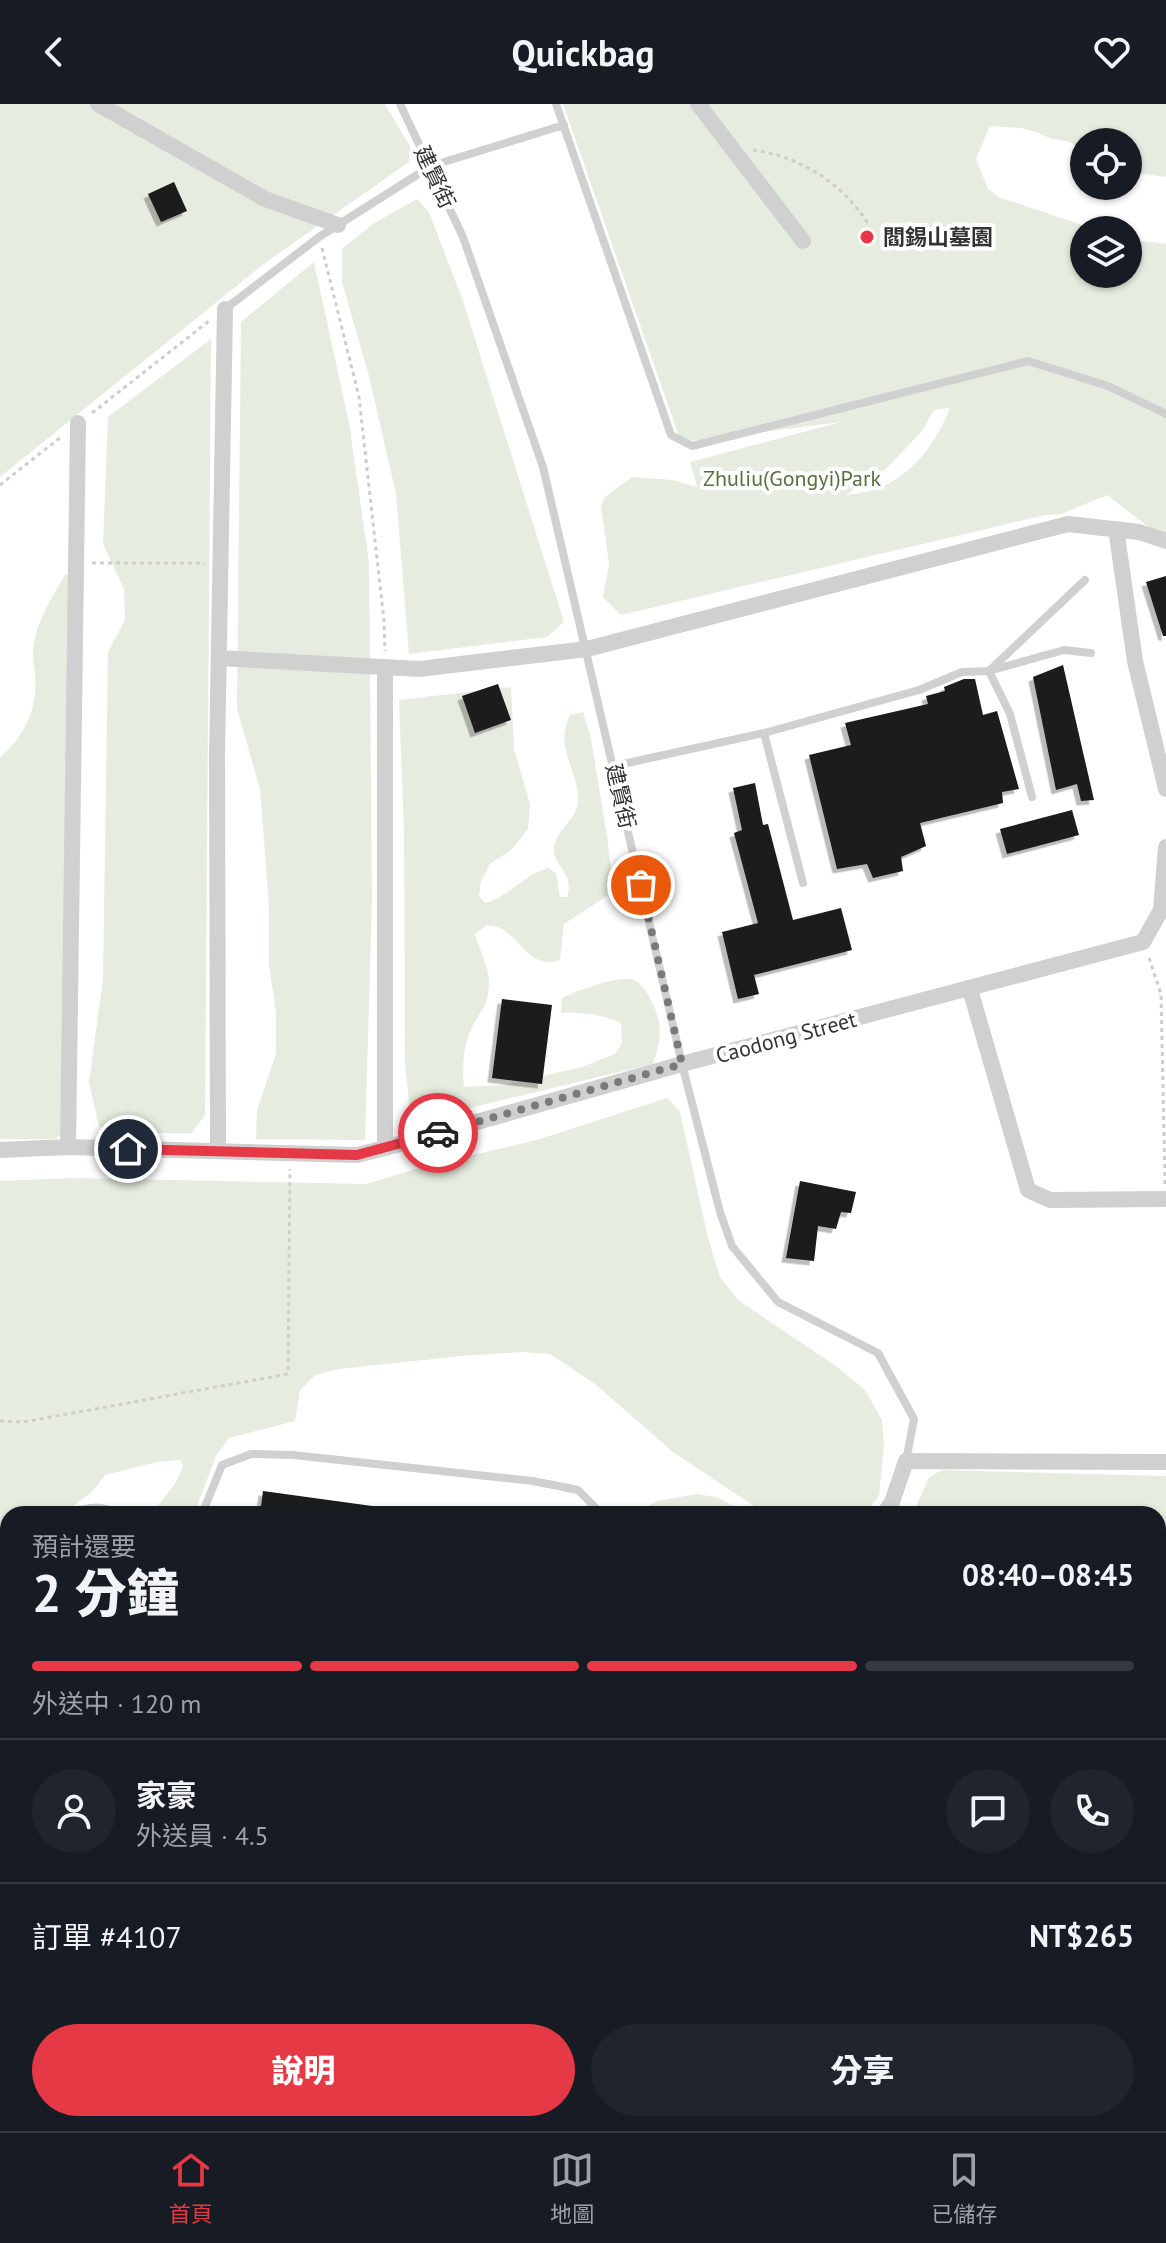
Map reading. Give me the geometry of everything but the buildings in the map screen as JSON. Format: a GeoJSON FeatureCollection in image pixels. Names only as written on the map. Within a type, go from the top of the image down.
{"type":"FeatureCollection","features":[{"type":"Feature","properties":{"kind":"street"},"geometry":{"type":"LineString","coordinates":[[98,104],[265,199],[338,225]]}},
{"type":"Feature","properties":{"kind":"street"},"geometry":{"type":"LineString","coordinates":[[698,104],[803,241]]}},
{"type":"Feature","properties":{"kind":"street"},"geometry":{"type":"LineString","coordinates":[[218,1151],[219,658],[225,309]]}},
{"type":"Feature","properties":{"kind":"street"},"geometry":{"type":"LineString","coordinates":[[68,1147],[78,423]]}},
{"type":"Feature","properties":{"kind":"street"},"geometry":{"type":"LineString","coordinates":[[219,658],[419,669],[587,649],[1068,524],[1139,532],[1166,541]]}},
{"type":"Feature","properties":{"kind":"street"},"geometry":{"type":"LineString","coordinates":[[1116,529],[1135,661],[1166,789]]}},
{"type":"Feature","properties":{"kind":"street"},"geometry":{"type":"LineString","coordinates":[[385,667],[385,1148]]}},
{"type":"Feature","properties":{"kind":"street"},"geometry":{"type":"LineString","coordinates":[[1143,942],[1161,910],[1166,847]]}},
{"type":"Feature","properties":{"kind":"street","name":"Caodong Street"},"geometry":{"type":"LineString","coordinates":[[0,1150],[68,1147],[357,1155],[682,1064],[1143,942]]}},
{"type":"Feature","properties":{"kind":"street"},"geometry":{"type":"LineString","coordinates":[[970,989],[1028,1190],[1050,1200],[1165,1199]]}},
{"type":"Feature","properties":{"kind":"street"},"geometry":{"type":"LineString","coordinates":[[906,1461],[1166,1462]]}},
{"type":"Feature","properties":{"kind":"street","name":"建賢街"},"geometry":{"type":"LineString","coordinates":[[889,1506],[906,1461]]}},
{"type":"Feature","properties":{"kind":"lane","name":"建賢街"},"geometry":{"type":"LineString","coordinates":[[400,104],[463,237],[543,467],[682,1064],[720,1212],[732,1246],[778,1302],[878,1353],[914,1419],[906,1461]]}},
{"type":"Feature","properties":{"kind":"lane"},"geometry":{"type":"LineString","coordinates":[[556,104],[671,435],[692,446],[1028,361],[1108,386],[1166,414]]}},
{"type":"Feature","properties":{"kind":"lane"},"geometry":{"type":"LineString","coordinates":[[225,309],[319,237],[431,166],[564,125]]}},
{"type":"Feature","properties":{"kind":"lane"},"geometry":{"type":"LineString","coordinates":[[989,671],[1085,580]]}},
{"type":"Feature","properties":{"kind":"lane"},"geometry":{"type":"LineString","coordinates":[[614,766],[764,733],[919,690],[962,672],[989,671],[1064,650],[1091,653]]}},
{"type":"Feature","properties":{"kind":"lane"},"geometry":{"type":"LineString","coordinates":[[989,671],[1010,714],[1032,797]]}},
{"type":"Feature","properties":{"kind":"lane"},"geometry":{"type":"LineString","coordinates":[[764,733],[803,883]]}},
{"type":"Feature","properties":{"kind":"lane"},"geometry":{"type":"LineString","coordinates":[[205,1506],[222,1465],[251,1454],[293,1455],[533,1481],[578,1490],[594,1506]]}},
{"type":"Feature","properties":{"kind":"path"},"geometry":{"type":"LineString","coordinates":[[731,147],[774,153],[803,164],[832,182],[855,204],[869,225]]}},
{"type":"Feature","properties":{"kind":"path"},"geometry":{"type":"LineString","coordinates":[[319,237],[359,397],[384,621],[385,667]]}},
{"type":"Feature","properties":{"kind":"path"},"geometry":{"type":"LineString","coordinates":[[0,485],[225,309]]}},
{"type":"Feature","properties":{"kind":"path"},"geometry":{"type":"LineString","coordinates":[[77,563],[220,563]]}},
{"type":"Feature","properties":{"kind":"path"},"geometry":{"type":"LineString","coordinates":[[1143,942],[1161,994],[1165,1199]]}},
{"type":"Feature","properties":{"kind":"path"},"geometry":{"type":"LineString","coordinates":[[0,1421],[23,1422],[288,1374],[290,1153]]}},
{"type":"Feature","properties":{"kind":"green space"},"geometry":{"type":"Polygon","coordinates":[[[0,104],[385,104],[411,148],[409,162],[265,263],[0,477],[0,104]]]}},
{"type":"Feature","properties":{"kind":"green space","name":"Zhuliu(Gongyi)Park"},"geometry":{"type":"Polygon","coordinates":[[[563,104],[1166,104],[1166,177],[1142,174],[1142,128],[1070,128],[1070,143],[1021,128],[990,126],[976,159],[988,189],[999,197],[1070,221],[1070,288],[1142,288],[1142,241],[1166,244],[1166,536],[1154,531],[1107,495],[1061,514],[621,615],[603,597],[609,564],[601,506],[605,497],[632,477],[673,480],[697,487],[690,462],[841,422],[681,442],[563,104]],[[950,408],[934,410],[922,431],[886,469],[845,495],[882,487],[897,479],[911,468],[933,441],[950,408]]]}},
{"type":"Feature","properties":{"kind":"green space"},"geometry":{"type":"Polygon","coordinates":[[[417,199],[429,212],[463,301],[564,622],[547,637],[409,654],[396,494],[369,376],[342,282],[342,249],[373,224],[417,199]]]}},
{"type":"Feature","properties":{"kind":"green space"},"geometry":{"type":"Polygon","coordinates":[[[314,262],[349,423],[369,563],[372,899],[365,1140],[256,1139],[257,1110],[276,1054],[276,1012],[269,965],[269,905],[260,789],[237,709],[241,322],[314,262]]]}},
{"type":"Feature","properties":{"kind":"green space"},"geometry":{"type":"Polygon","coordinates":[[[211,339],[205,1115],[192,1133],[112,1133],[99,1126],[89,1083],[103,979],[108,652],[125,620],[124,589],[103,544],[108,417],[211,339]]]}},
{"type":"Feature","properties":{"kind":"green space"},"geometry":{"type":"Polygon","coordinates":[[[71,574],[63,1133],[56,1139],[0,1139],[0,757],[23,731],[32,710],[34,640],[45,611],[65,575],[71,574]]]}},
{"type":"Feature","properties":{"kind":"green space"},"geometry":{"type":"Polygon","coordinates":[[[511,687],[514,749],[530,804],[528,829],[511,850],[490,864],[481,881],[479,896],[485,903],[494,900],[531,875],[548,868],[556,873],[560,897],[567,897],[567,877],[554,851],[557,837],[574,814],[578,800],[564,738],[566,727],[570,715],[583,712],[591,738],[611,870],[607,896],[564,924],[560,960],[543,962],[536,959],[497,927],[487,925],[475,934],[489,983],[486,1001],[465,1047],[464,1087],[503,1085],[582,1067],[615,1054],[622,1043],[621,1023],[591,1014],[561,1013],[562,998],[608,982],[634,980],[643,987],[659,1020],[659,1044],[653,1064],[420,1120],[410,1112],[405,1062],[404,830],[399,700],[511,687]]]}},
{"type":"Feature","properties":{"kind":"green space"},"geometry":{"type":"Polygon","coordinates":[[[667,1098],[680,1112],[708,1238],[720,1277],[738,1300],[836,1366],[865,1390],[882,1420],[884,1445],[879,1496],[871,1506],[754,1506],[673,1452],[595,1384],[550,1354],[523,1352],[340,1369],[315,1375],[300,1390],[295,1421],[229,1438],[216,1456],[197,1506],[157,1506],[175,1484],[183,1466],[180,1460],[157,1462],[105,1475],[93,1491],[73,1506],[0,1506],[0,1181],[74,1178],[366,1184],[540,1139],[667,1098]]]}},
{"type":"Feature","properties":{"kind":"green space"},"geometry":{"type":"Polygon","coordinates":[[[942,1470],[1166,1476],[1166,1506],[916,1506],[929,1477],[942,1470]]]}},
{"type":"Feature","properties":{"kind":"green space"},"geometry":{"type":"Polygon","coordinates":[[[697,1494],[720,1498],[732,1506],[649,1506],[657,1501],[697,1494]]]}},
{"type":"Feature","properties":{"kind":"way so far"},"geometry":{"type":"LineString","coordinates":[[438,1133],[682,1064],[641,885]]}},
{"type":"Feature","properties":{"kind":"place","name":"閻錫山墓園"},"geometry":{"type":"Point","coordinates":[867,237]}},
{"type":"Feature","properties":{"kind":"route"},"geometry":{"type":"LineString","coordinates":[[128,1149],[357,1155],[438,1133]]}}]}
